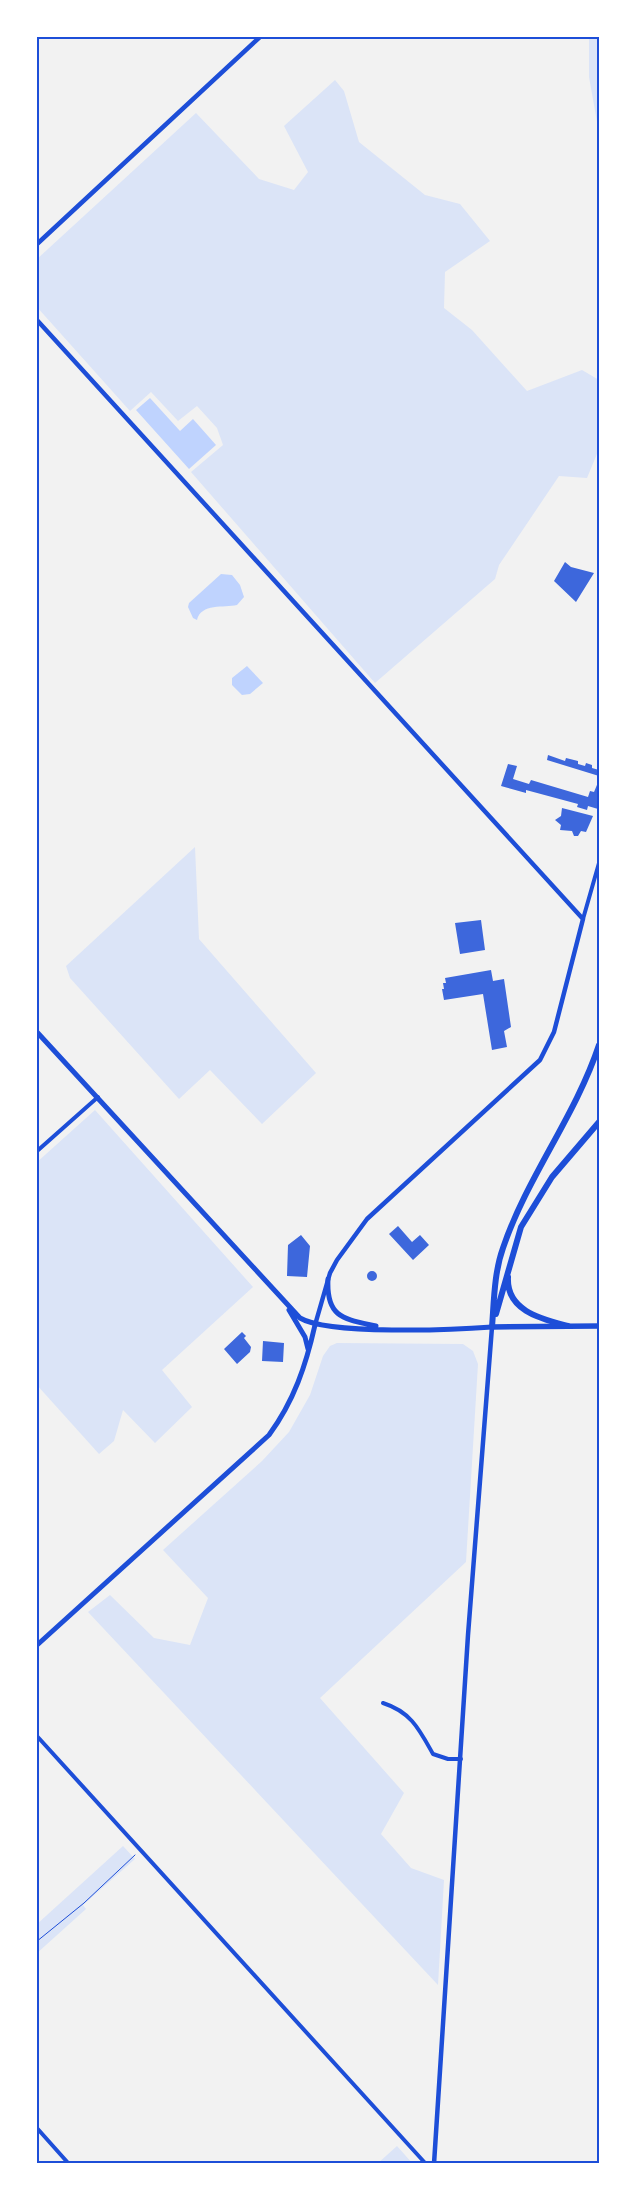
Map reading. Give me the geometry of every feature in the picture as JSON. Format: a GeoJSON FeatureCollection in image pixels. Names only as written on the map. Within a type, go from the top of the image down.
{"type":"FeatureCollection","features":[{"type":"Feature","properties":{"kind":"highway"},"geometry":{"type":"LineString","coordinates":[[492,1327],[502,1250],[524,1201],[571,1114],[599,1045]]}},
{"type":"Feature","properties":{"kind":"highway"},"geometry":{"type":"LineString","coordinates":[[492,1327],[521,1227],[534,1202],[562,1164],[599,1122]]}},
{"type":"Feature","properties":{"kind":"highway"},"geometry":{"type":"LineString","coordinates":[[510,1261],[509,1293],[517,1304],[526,1312],[568,1326]]}},
{"type":"Feature","properties":{"kind":"main road"},"geometry":{"type":"LineString","coordinates":[[36,1031],[284,1303],[300,1318],[315,1325],[391,1329],[599,1326]]}},
{"type":"Feature","properties":{"kind":"main road"},"geometry":{"type":"LineString","coordinates":[[328,1279],[330,1303],[340,1317],[391,1329]]}},
{"type":"Feature","properties":{"kind":"main road"},"geometry":{"type":"LineString","coordinates":[[284,1303],[306,1337],[308,1355]]}},
{"type":"Feature","properties":{"kind":"main road"},"geometry":{"type":"LineString","coordinates":[[36,1646],[269,1435],[294,1396],[308,1355],[315,1325]]}},
{"type":"Feature","properties":{"kind":"street"},"geometry":{"type":"LineString","coordinates":[[36,245],[261,36]]}},
{"type":"Feature","properties":{"kind":"street"},"geometry":{"type":"LineString","coordinates":[[36,319],[583,919]]}},
{"type":"Feature","properties":{"kind":"street"},"geometry":{"type":"LineString","coordinates":[[315,1325],[328,1279],[337,1260],[367,1218],[540,1060],[554,1032],[599,863]]}},
{"type":"Feature","properties":{"kind":"street"},"geometry":{"type":"LineString","coordinates":[[36,1152],[98,1097]]}},
{"type":"Feature","properties":{"kind":"street"},"geometry":{"type":"LineString","coordinates":[[434,2164],[492,1327]]}},
{"type":"Feature","properties":{"kind":"street"},"geometry":{"type":"LineString","coordinates":[[383,1703],[399,1708],[417,1726],[432,1754],[448,1759],[461,1759]]}},
{"type":"Feature","properties":{"kind":"street"},"geometry":{"type":"LineString","coordinates":[[36,1735],[426,2164]]}},
{"type":"Feature","properties":{"kind":"street"},"geometry":{"type":"LineString","coordinates":[[36,2128],[69,2164]]}},
{"type":"Feature","properties":{"kind":"path"},"geometry":{"type":"LineString","coordinates":[[36,1942],[84,1903],[136,1854],[143,1852]]}},
{"type":"Feature","properties":{"kind":"shaded area"},"geometry":{"type":"Polygon","coordinates":[[[589,36],[599,36],[599,133],[589,77],[589,36]]]}},
{"type":"Feature","properties":{"kind":"shaded area"},"geometry":{"type":"Polygon","coordinates":[[[335,80],[344,91],[359,142],[425,195],[460,204],[490,241],[445,272],[444,308],[472,330],[527,391],[582,370],[599,380],[599,449],[587,478],[559,476],[499,565],[495,579],[375,683],[191,472],[223,445],[217,428],[197,406],[178,421],[151,392],[130,411],[36,306],[36,260],[196,113],[259,179],[294,190],[308,172],[284,126],[335,80]]]}},
{"type":"Feature","properties":{"kind":"shaded area"},"geometry":{"type":"Polygon","coordinates":[[[195,847],[199,939],[316,1073],[262,1124],[210,1070],[179,1099],[70,978],[66,966],[195,847]]]}},
{"type":"Feature","properties":{"kind":"shaded area"},"geometry":{"type":"Polygon","coordinates":[[[95,1110],[253,1287],[162,1370],[192,1407],[155,1443],[123,1410],[114,1441],[99,1454],[36,1384],[36,1163],[95,1110]]]}},
{"type":"Feature","properties":{"kind":"shaded area"},"geometry":{"type":"Polygon","coordinates":[[[337,1343],[463,1344],[473,1351],[478,1364],[466,1562],[320,1698],[404,1793],[381,1834],[411,1868],[444,1880],[438,1985],[88,1612],[110,1595],[154,1638],[190,1645],[208,1598],[163,1550],[262,1461],[289,1432],[310,1395],[323,1356],[330,1346],[337,1343]]]}},
{"type":"Feature","properties":{"kind":"shaded area"},"geometry":{"type":"Polygon","coordinates":[[[123,1846],[135,1859],[83,1905],[86,1909],[36,1954],[36,1925],[123,1846]]]}},
{"type":"Feature","properties":{"kind":"shaded area"},"geometry":{"type":"Polygon","coordinates":[[[397,2146],[413,2164],[377,2164],[397,2146]]]}},
{"type":"Feature","properties":{"kind":"water"},"geometry":{"type":"Polygon","coordinates":[[[150,398],[180,431],[193,419],[216,445],[189,469],[136,410],[150,398]]]}},
{"type":"Feature","properties":{"kind":"water"},"geometry":{"type":"Polygon","coordinates":[[[221,574],[232,575],[240,585],[244,597],[237,605],[214,607],[203,611],[197,620],[193,618],[188,607],[189,603],[221,574]]]}},
{"type":"Feature","properties":{"kind":"water"},"geometry":{"type":"Polygon","coordinates":[[[247,666],[263,683],[250,694],[242,695],[232,685],[232,678],[247,666]]]}},
{"type":"Feature","properties":{"kind":"building"},"geometry":{"type":"Polygon","coordinates":[[[565,562],[571,567],[594,573],[576,602],[554,581],[565,562]]]}},
{"type":"Feature","properties":{"kind":"building"},"geometry":{"type":"Polygon","coordinates":[[[548,755],[565,761],[566,758],[578,761],[578,764],[585,766],[586,763],[592,765],[592,768],[599,770],[599,776],[547,760],[548,755]]]}},
{"type":"Feature","properties":{"kind":"building"},"geometry":{"type":"Polygon","coordinates":[[[508,764],[517,766],[513,779],[529,784],[531,780],[588,797],[590,791],[594,792],[599,780],[598,809],[588,806],[587,810],[577,807],[578,804],[526,790],[526,793],[501,786],[508,764]]]}},
{"type":"Feature","properties":{"kind":"building"},"geometry":{"type":"Polygon","coordinates":[[[562,808],[593,816],[586,832],[581,831],[578,836],[574,836],[572,831],[560,830],[561,825],[555,820],[561,816],[562,808]]]}},
{"type":"Feature","properties":{"kind":"building"},"geometry":{"type":"Polygon","coordinates":[[[481,920],[485,950],[460,954],[455,923],[481,920]]]}},
{"type":"Feature","properties":{"kind":"building"},"geometry":{"type":"Polygon","coordinates":[[[491,970],[493,981],[504,979],[511,1027],[504,1031],[507,1047],[492,1050],[483,994],[444,1000],[442,989],[444,989],[443,983],[446,983],[445,978],[491,970]]]}},
{"type":"Feature","properties":{"kind":"building"},"geometry":{"type":"Polygon","coordinates":[[[398,1226],[412,1242],[420,1235],[429,1245],[413,1260],[389,1234],[398,1226]]]}},
{"type":"Feature","properties":{"kind":"building"},"geometry":{"type":"Polygon","coordinates":[[[301,1235],[310,1246],[307,1277],[287,1276],[288,1245],[301,1235]]]}},
{"type":"Feature","properties":{"kind":"building"},"geometry":{"type":"Polygon","coordinates":[[[370,1271],[374,1271],[377,1276],[376,1280],[370,1281],[367,1278],[367,1274],[370,1271]]]}},
{"type":"Feature","properties":{"kind":"building"},"geometry":{"type":"Polygon","coordinates":[[[242,1332],[251,1347],[250,1352],[237,1364],[224,1349],[242,1332]]]}},
{"type":"Feature","properties":{"kind":"building"},"geometry":{"type":"Polygon","coordinates":[[[263,1341],[284,1343],[283,1362],[262,1361],[263,1341]]]}}]}
